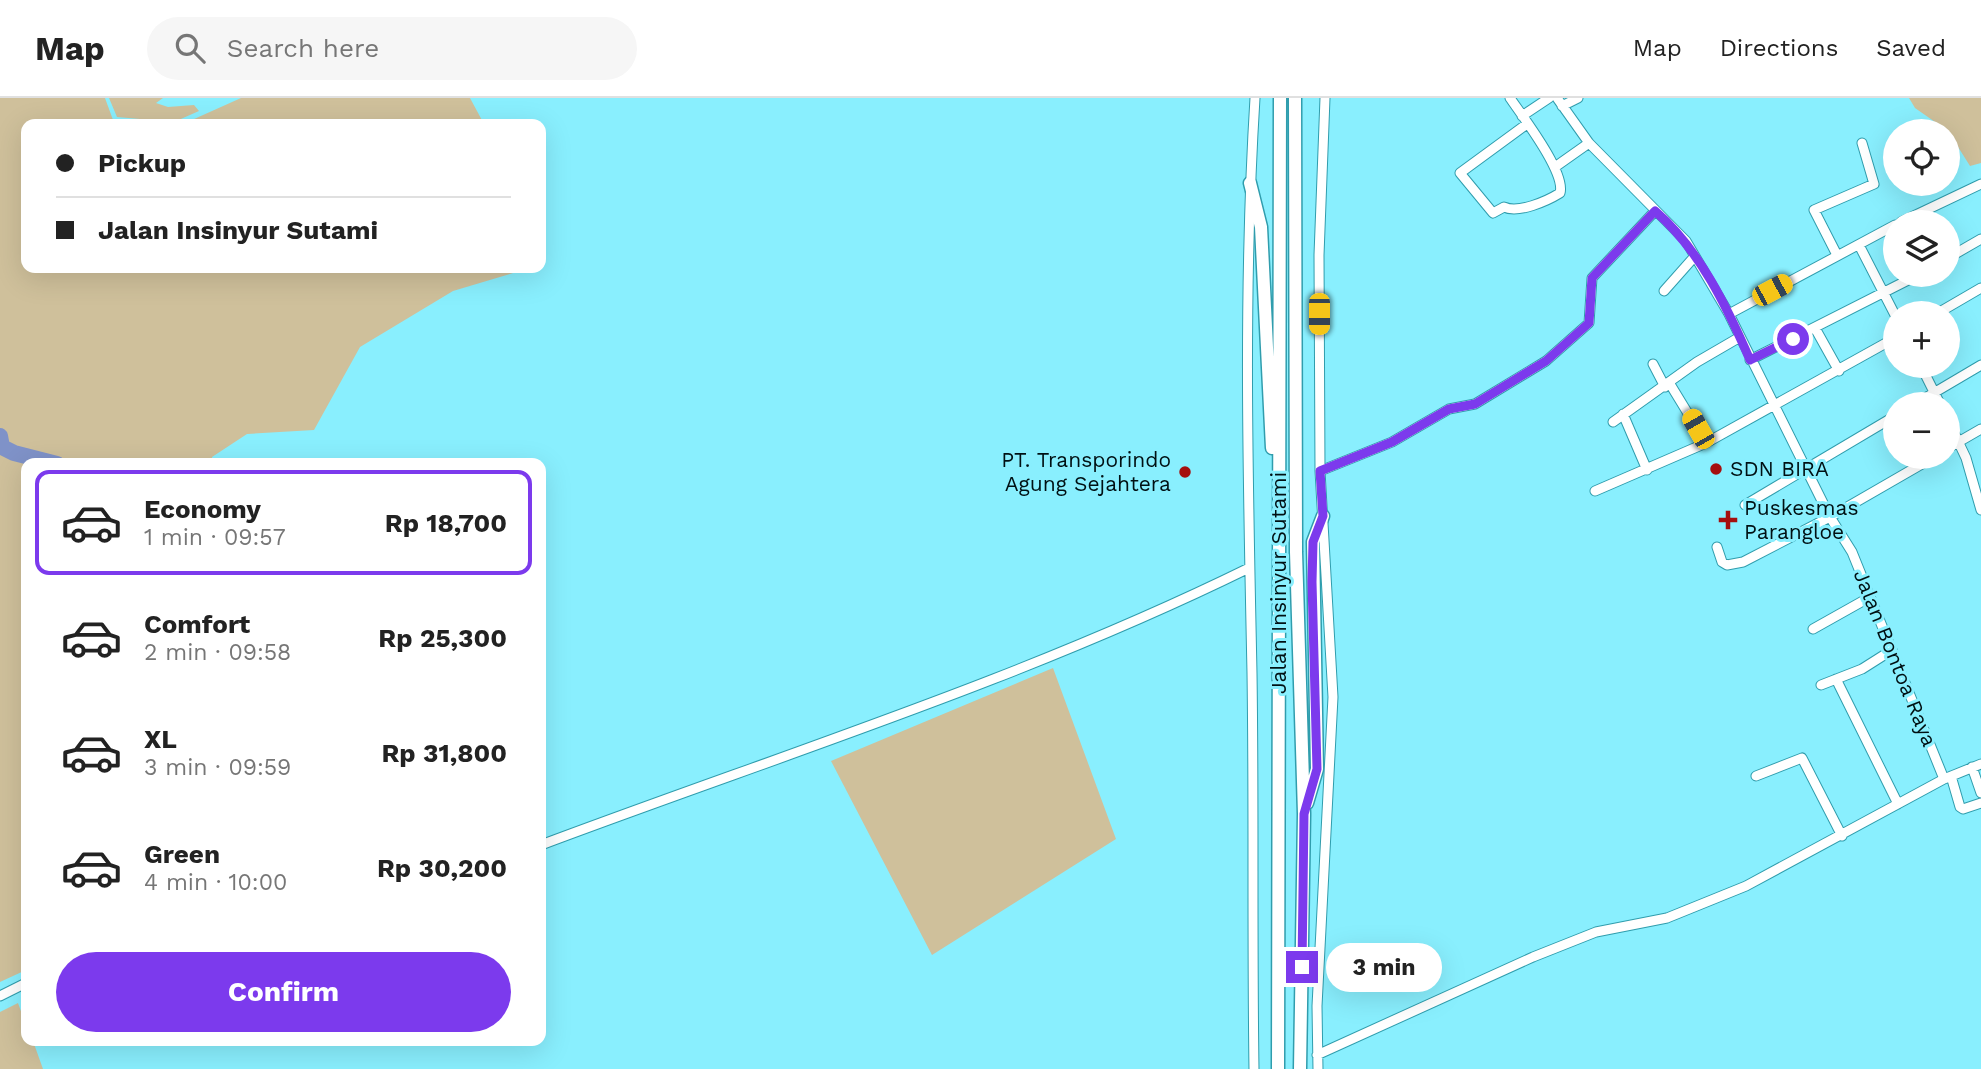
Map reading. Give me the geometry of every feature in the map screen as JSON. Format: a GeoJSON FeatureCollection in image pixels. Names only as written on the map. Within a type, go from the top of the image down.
{"type":"FeatureCollection","features":[{"type":"Feature","properties":{"kind":"highway","name":"Jalan Insinyur Sutami"},"geometry":{"type":"LineString","coordinates":[[1278,1069],[1280,98]]}},
{"type":"Feature","properties":{"kind":"highway","name":"Jalan Insinyur Sutami"},"geometry":{"type":"LineString","coordinates":[[1296,98],[1296,552],[1304,814],[1300,1069]]}},
{"type":"Feature","properties":{"kind":"highway"},"geometry":{"type":"LineString","coordinates":[[1250,183],[1260,217],[1271,433],[1279,478]]}},
{"type":"Feature","properties":{"kind":"highway"},"geometry":{"type":"LineString","coordinates":[[1304,814],[1317,769],[1313,542],[1323,516]]}},
{"type":"Feature","properties":{"kind":"street"},"geometry":{"type":"LineString","coordinates":[[1254,1069],[1246,453],[1250,183],[1255,98]]}},
{"type":"Feature","properties":{"kind":"street"},"geometry":{"type":"LineString","coordinates":[[1318,1069],[1333,696],[1320,471],[1319,255],[1325,98]]}},
{"type":"Feature","properties":{"kind":"street"},"geometry":{"type":"LineString","coordinates":[[1510,98],[1524,120],[1555,167],[1562,187],[1560,193],[1534,206],[1510,211],[1504,207],[1494,213],[1460,173],[1524,120],[1549,98]]}},
{"type":"Feature","properties":{"kind":"street"},"geometry":{"type":"LineString","coordinates":[[1560,102],[1578,98]]}},
{"type":"Feature","properties":{"kind":"street","name":"Jalan Bontoa Raya"},"geometry":{"type":"LineString","coordinates":[[1560,102],[1589,144],[1686,241],[1729,314],[1830,517],[1844,535],[1960,807],[1963,809],[1981,803]]}},
{"type":"Feature","properties":{"kind":"street"},"geometry":{"type":"LineString","coordinates":[[1837,255],[1814,210],[1874,184],[1862,143]]}},
{"type":"Feature","properties":{"kind":"street"},"geometry":{"type":"LineString","coordinates":[[1555,167],[1589,144]]}},
{"type":"Feature","properties":{"kind":"street"},"geometry":{"type":"LineString","coordinates":[[1926,210],[1981,184]]}},
{"type":"Feature","properties":{"kind":"street"},"geometry":{"type":"LineString","coordinates":[[1320,471],[1392,442],[1449,409],[1475,404],[1555,354],[1589,323],[1590,284],[1596,270],[1655,211]]}},
{"type":"Feature","properties":{"kind":"street"},"geometry":{"type":"LineString","coordinates":[[1729,314],[1883,231]]}},
{"type":"Feature","properties":{"kind":"street"},"geometry":{"type":"LineString","coordinates":[[1960,251],[1981,239]]}},
{"type":"Feature","properties":{"kind":"street"},"geometry":{"type":"LineString","coordinates":[[1858,245],[1888,301]]}},
{"type":"Feature","properties":{"kind":"street"},"geometry":{"type":"LineString","coordinates":[[1664,291],[1695,256]]}},
{"type":"Feature","properties":{"kind":"street"},"geometry":{"type":"LineString","coordinates":[[1750,360],[1897,287]]}},
{"type":"Feature","properties":{"kind":"street"},"geometry":{"type":"LineString","coordinates":[[1959,301],[1981,288]]}},
{"type":"Feature","properties":{"kind":"street"},"geometry":{"type":"LineString","coordinates":[[1815,328],[1839,371]]}},
{"type":"Feature","properties":{"kind":"street"},"geometry":{"type":"LineString","coordinates":[[1613,422],[1697,362],[1740,337]]}},
{"type":"Feature","properties":{"kind":"street"},"geometry":{"type":"LineString","coordinates":[[1595,491],[1706,443],[1774,408],[1883,345]]}},
{"type":"Feature","properties":{"kind":"street"},"geometry":{"type":"LineString","coordinates":[[1653,364],[1706,443]]}},
{"type":"Feature","properties":{"kind":"street"},"geometry":{"type":"LineString","coordinates":[[1936,392],[1981,365]]}},
{"type":"Feature","properties":{"kind":"street"},"geometry":{"type":"LineString","coordinates":[[1623,414],[1647,470]]}},
{"type":"Feature","properties":{"kind":"street"},"geometry":{"type":"LineString","coordinates":[[1745,505],[1883,423]]}},
{"type":"Feature","properties":{"kind":"street"},"geometry":{"type":"LineString","coordinates":[[1960,441],[1981,429]]}},
{"type":"Feature","properties":{"kind":"street"},"geometry":{"type":"LineString","coordinates":[[1960,445],[1981,510]]}},
{"type":"Feature","properties":{"kind":"street"},"geometry":{"type":"LineString","coordinates":[[1717,547],[1722,562],[1734,565],[1830,517],[1913,469]]}},
{"type":"Feature","properties":{"kind":"street"},"geometry":{"type":"LineString","coordinates":[[546,843],[992,680],[1249,568]]}},
{"type":"Feature","properties":{"kind":"street"},"geometry":{"type":"LineString","coordinates":[[1813,629],[1870,597]]}},
{"type":"Feature","properties":{"kind":"street"},"geometry":{"type":"LineString","coordinates":[[1821,685],[1862,669],[1892,650]]}},
{"type":"Feature","properties":{"kind":"street"},"geometry":{"type":"LineString","coordinates":[[1836,679],[1898,804]]}},
{"type":"Feature","properties":{"kind":"street"},"geometry":{"type":"LineString","coordinates":[[1756,776],[1802,758],[1842,836]]}},
{"type":"Feature","properties":{"kind":"street"},"geometry":{"type":"LineString","coordinates":[[1317,1055],[1533,957],[1597,932],[1655,921],[1704,904],[1976,766],[1981,793]]}},
{"type":"Feature","properties":{"kind":"street"},"geometry":{"type":"LineString","coordinates":[[0,996],[21,986]]}},
{"type":"Feature","properties":{"kind":"shaded area"},"geometry":{"type":"Polygon","coordinates":[[[0,98],[105,98],[113,119],[21,119],[21,273],[513,273],[453,291],[360,347],[314,430],[247,434],[212,458],[21,458],[21,972],[0,982],[0,98]]]}},
{"type":"Feature","properties":{"kind":"shaded area"},"geometry":{"type":"Polygon","coordinates":[[[109,98],[163,98],[156,103],[168,107],[194,105],[199,111],[181,119],[117,117],[109,98]]]}},
{"type":"Feature","properties":{"kind":"shaded area"},"geometry":{"type":"Polygon","coordinates":[[[241,98],[470,98],[481,119],[194,119],[241,98]]]}},
{"type":"Feature","properties":{"kind":"shaded area"},"geometry":{"type":"Polygon","coordinates":[[[1909,98],[1981,98],[1981,163],[1970,166],[1960,150],[1960,119],[1931,119],[1915,108],[1909,98]]]}},
{"type":"Feature","properties":{"kind":"shaded area"},"geometry":{"type":"Polygon","coordinates":[[[1053,668],[1116,839],[932,955],[831,761],[1053,668]]]}},
{"type":"Feature","properties":{"kind":"shaded area"},"geometry":{"type":"Polygon","coordinates":[[[18,1003],[21,1011],[21,1046],[35,1046],[43,1069],[0,1069],[0,1012],[18,1003]]]}},
{"type":"Feature","properties":{"kind":"waterway"},"geometry":{"type":"LineString","coordinates":[[0,436],[2,447],[34,458]]}},
{"type":"Feature","properties":{"kind":"place","name":"SDN BIRA"},"geometry":{"type":"Point","coordinates":[1716,469]}},
{"type":"Feature","properties":{"kind":"place","name":"PT. Transporindo Agung Sejahtera"},"geometry":{"type":"Point","coordinates":[1185,472]}},
{"type":"Feature","properties":{"kind":"place","name":"Puskesmas Parangloe"},"geometry":{"type":"Point","coordinates":[1728,520]}},
{"type":"Feature","properties":{"kind":"route"},"geometry":{"type":"LineString","coordinates":[[1302,967],[1304,814],[1317,769],[1318,704],[1312,582],[1313,542],[1323,516],[1320,471],[1353,460],[1392,442],[1449,409],[1475,404],[1555,354],[1589,323],[1590,284],[1596,270],[1655,211],[1686,241],[1729,314],[1750,360],[1793,339]]}}]}
